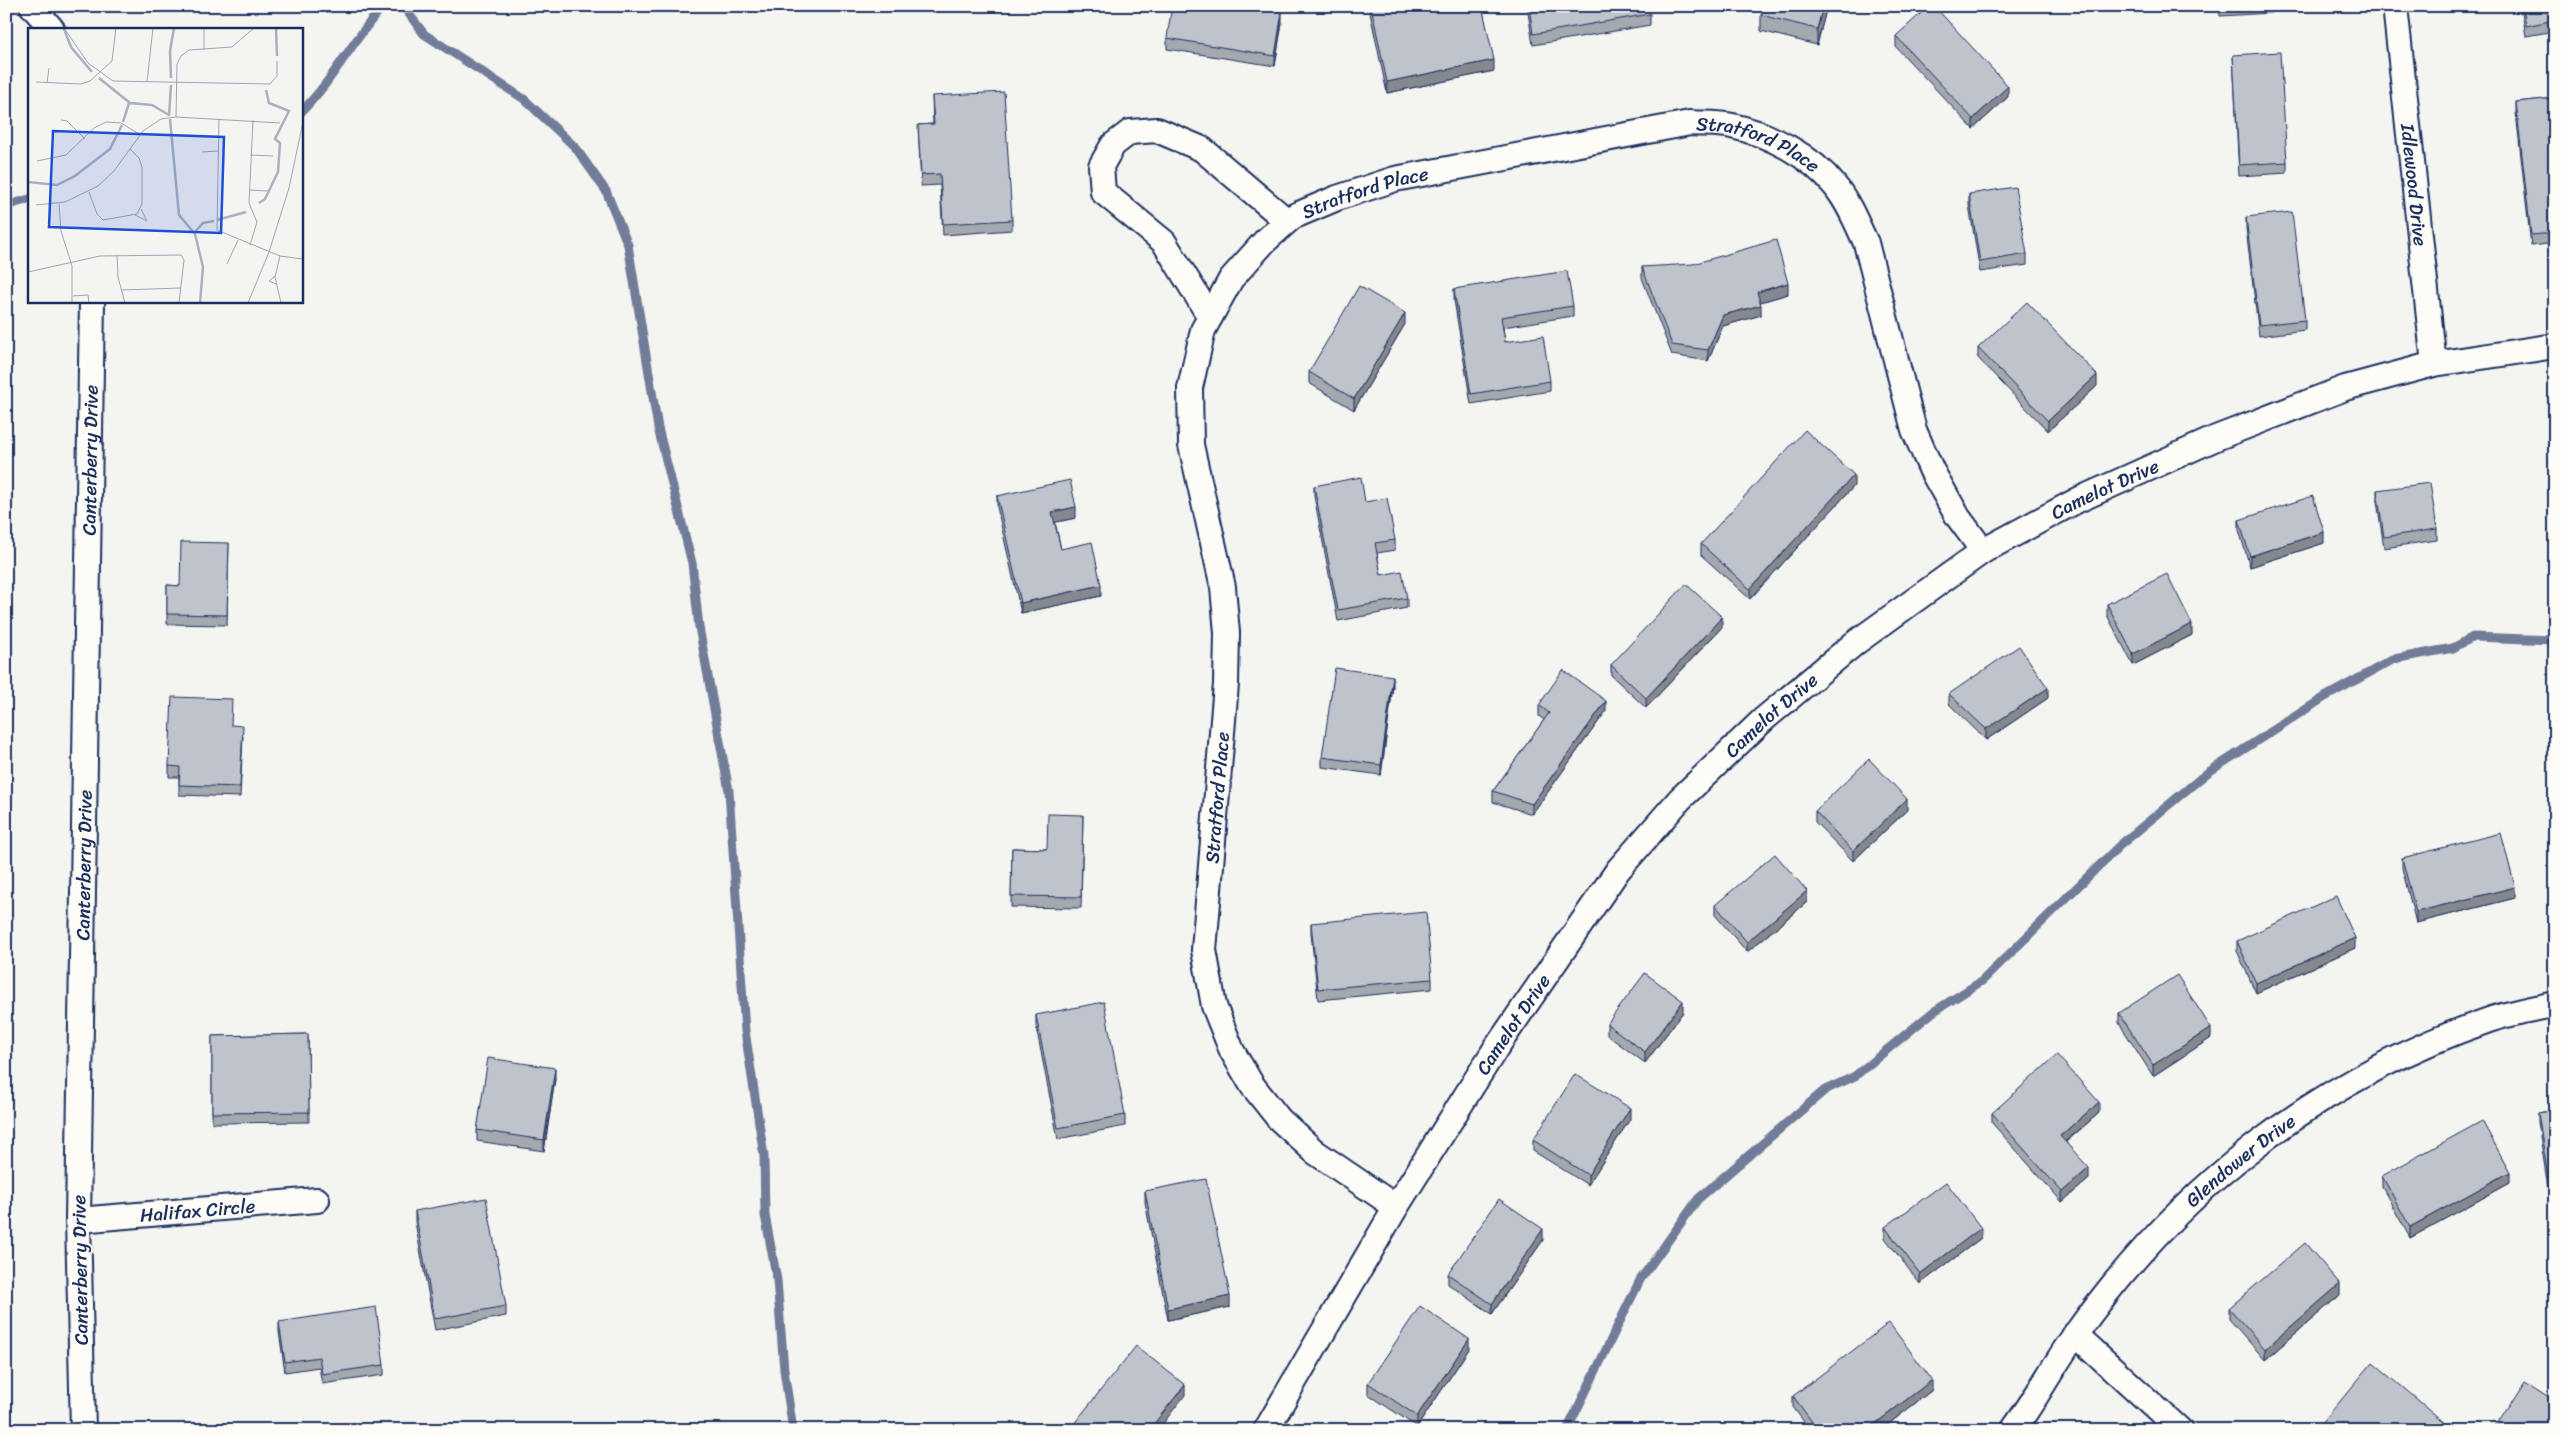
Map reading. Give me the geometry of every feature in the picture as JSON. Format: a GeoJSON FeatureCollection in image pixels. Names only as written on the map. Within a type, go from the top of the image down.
{"type":"FeatureCollection","features":[{"type":"Feature","properties":{"kind":"street"},"geometry":{"type":"LineString","coordinates":[[32,6],[51,28]]}},
{"type":"Feature","properties":{"kind":"street","name":"Idlewood Drive"},"geometry":{"type":"LineString","coordinates":[[2395,6],[2434,364]]}},
{"type":"Feature","properties":{"kind":"street","name":"Stratford Place"},"geometry":{"type":"LineString","coordinates":[[1396,1207],[1315,1152],[1279,1120],[1252,1085],[1232,1051],[1214,1006],[1204,950],[1226,684],[1227,633],[1223,587],[1191,445],[1190,388],[1203,330],[1231,279],[1265,241],[1287,221],[1337,198],[1395,179],[1690,123],[1730,125],[1765,135],[1802,157],[1835,186],[1854,215],[1866,243],[1914,430],[1932,470],[1958,517],[1983,551]]}},
{"type":"Feature","properties":{"kind":"street","name":"Stratford Place"},"geometry":{"type":"LineString","coordinates":[[1210,317],[1164,242],[1103,192],[1101,166],[1113,145],[1130,132],[1157,130],[1202,150],[1287,221]]}},
{"type":"Feature","properties":{"kind":"street","name":"Canterberry Drive"},"geometry":{"type":"LineString","coordinates":[[83,1430],[78,1220],[92,302]]}},
{"type":"Feature","properties":{"kind":"street","name":"Camelot Drive"},"geometry":{"type":"LineString","coordinates":[[1267,1430],[1396,1207],[1504,1036],[1618,870],[1680,799],[1764,719],[1855,643],[1983,551],[2078,500],[2216,438],[2345,388],[2434,364],[2555,346]]}},
{"type":"Feature","properties":{"kind":"street","name":"Glendower Drive"},"geometry":{"type":"LineString","coordinates":[[2013,1430],[2075,1334],[2144,1249],[2186,1205],[2283,1123],[2349,1082],[2415,1049],[2490,1020],[2555,1004]]}},
{"type":"Feature","properties":{"kind":"street","name":"Halifax Circle"},"geometry":{"type":"LineString","coordinates":[[78,1220],[317,1200]]}},
{"type":"Feature","properties":{"kind":"street"},"geometry":{"type":"LineString","coordinates":[[2075,1334],[2180,1430]]}},
{"type":"Feature","properties":{"kind":"building"},"geometry":{"type":"Polygon","coordinates":[[[1172,6],[1248,6],[1282,12],[1275,56],[1167,38],[1172,6]]]}},
{"type":"Feature","properties":{"kind":"building"},"geometry":{"type":"Polygon","coordinates":[[[1371,6],[1482,6],[1494,60],[1387,82],[1371,6]]]}},
{"type":"Feature","properties":{"kind":"building"},"geometry":{"type":"Polygon","coordinates":[[[1529,6],[1648,6],[1650,14],[1533,34],[1529,6]]]}},
{"type":"Feature","properties":{"kind":"building"},"geometry":{"type":"Polygon","coordinates":[[[1764,6],[1823,6],[1817,29],[1761,15],[1764,6]]]}},
{"type":"Feature","properties":{"kind":"building"},"geometry":{"type":"Polygon","coordinates":[[[1929,6],[1934,6],[2008,86],[1973,119],[1896,36],[1929,6]]]}},
{"type":"Feature","properties":{"kind":"building"},"geometry":{"type":"Polygon","coordinates":[[[2523,6],[2555,6],[2555,20],[2526,26],[2523,6]]]}},
{"type":"Feature","properties":{"kind":"building"},"geometry":{"type":"Polygon","coordinates":[[[2280,52],[2287,162],[2239,165],[2233,55],[2280,52]]]}},
{"type":"Feature","properties":{"kind":"building"},"geometry":{"type":"Polygon","coordinates":[[[1004,92],[1012,220],[943,224],[940,174],[921,175],[918,125],[934,124],[932,96],[1004,92]]]}},
{"type":"Feature","properties":{"kind":"building"},"geometry":{"type":"Polygon","coordinates":[[[2555,98],[2555,233],[2531,235],[2516,102],[2555,98]]]}},
{"type":"Feature","properties":{"kind":"building"},"geometry":{"type":"Polygon","coordinates":[[[2015,187],[2027,254],[1980,262],[1969,194],[2015,187]]]}},
{"type":"Feature","properties":{"kind":"building"},"geometry":{"type":"Polygon","coordinates":[[[2292,212],[2305,320],[2259,325],[2246,217],[2292,212]]]}},
{"type":"Feature","properties":{"kind":"building"},"geometry":{"type":"Polygon","coordinates":[[[1776,240],[1788,283],[1757,292],[1761,305],[1723,315],[1708,350],[1672,345],[1642,267],[1693,264],[1776,240]]]}},
{"type":"Feature","properties":{"kind":"building"},"geometry":{"type":"Polygon","coordinates":[[[1567,271],[1573,306],[1501,317],[1505,342],[1543,336],[1550,381],[1471,394],[1454,289],[1567,271]]]}},
{"type":"Feature","properties":{"kind":"building"},"geometry":{"type":"Polygon","coordinates":[[[1359,286],[1405,313],[1354,399],[1309,372],[1359,286]]]}},
{"type":"Feature","properties":{"kind":"building"},"geometry":{"type":"Polygon","coordinates":[[[2027,302],[2097,375],[2048,421],[1978,348],[2027,302]]]}},
{"type":"Feature","properties":{"kind":"building"},"geometry":{"type":"Polygon","coordinates":[[[1805,430],[1854,475],[1750,589],[1701,544],[1805,430]]]}},
{"type":"Feature","properties":{"kind":"building"},"geometry":{"type":"Polygon","coordinates":[[[2555,458],[2555,496],[2551,459],[2555,458]]]}},
{"type":"Feature","properties":{"kind":"building"},"geometry":{"type":"Polygon","coordinates":[[[1361,477],[1365,502],[1387,498],[1395,540],[1375,543],[1381,575],[1402,571],[1407,598],[1338,610],[1314,486],[1361,477]]]}},
{"type":"Feature","properties":{"kind":"building"},"geometry":{"type":"Polygon","coordinates":[[[1070,480],[1076,507],[1052,512],[1061,549],[1092,542],[1101,585],[1021,603],[997,496],[1070,480]]]}},
{"type":"Feature","properties":{"kind":"building"},"geometry":{"type":"Polygon","coordinates":[[[2430,483],[2437,529],[2384,537],[2377,490],[2430,483]]]}},
{"type":"Feature","properties":{"kind":"building"},"geometry":{"type":"Polygon","coordinates":[[[2313,496],[2324,532],[2250,556],[2239,520],[2313,496]]]}},
{"type":"Feature","properties":{"kind":"building"},"geometry":{"type":"Polygon","coordinates":[[[181,542],[229,543],[227,615],[167,614],[167,585],[180,586],[181,542]]]}},
{"type":"Feature","properties":{"kind":"building"},"geometry":{"type":"Polygon","coordinates":[[[2167,574],[2192,624],[2133,654],[2107,604],[2167,574]]]}},
{"type":"Feature","properties":{"kind":"building"},"geometry":{"type":"Polygon","coordinates":[[[1686,584],[1722,617],[1646,698],[1611,665],[1686,584]]]}},
{"type":"Feature","properties":{"kind":"building"},"geometry":{"type":"Polygon","coordinates":[[[2019,646],[2048,688],[1986,729],[1949,694],[2019,646]]]}},
{"type":"Feature","properties":{"kind":"building"},"geometry":{"type":"Polygon","coordinates":[[[1335,668],[1393,676],[1381,765],[1322,757],[1335,668]]]}},
{"type":"Feature","properties":{"kind":"building"},"geometry":{"type":"Polygon","coordinates":[[[1563,670],[1606,701],[1532,804],[1493,791],[1549,713],[1539,705],[1563,670]]]}},
{"type":"Feature","properties":{"kind":"building"},"geometry":{"type":"Polygon","coordinates":[[[172,697],[232,699],[231,725],[243,726],[240,787],[179,785],[180,767],[169,766],[172,697]]]}},
{"type":"Feature","properties":{"kind":"building"},"geometry":{"type":"Polygon","coordinates":[[[1869,759],[1907,799],[1853,851],[1815,811],[1869,759]]]}},
{"type":"Feature","properties":{"kind":"building"},"geometry":{"type":"Polygon","coordinates":[[[1048,814],[1083,815],[1081,897],[1011,896],[1012,848],[1047,849],[1048,814]]]}},
{"type":"Feature","properties":{"kind":"building"},"geometry":{"type":"Polygon","coordinates":[[[2501,833],[2515,887],[2416,912],[2402,858],[2501,833]]]}},
{"type":"Feature","properties":{"kind":"building"},"geometry":{"type":"Polygon","coordinates":[[[1775,854],[1807,891],[1747,942],[1715,905],[1775,854]]]}},
{"type":"Feature","properties":{"kind":"building"},"geometry":{"type":"Polygon","coordinates":[[[2336,896],[2355,938],[2256,983],[2237,941],[2336,896]]]}},
{"type":"Feature","properties":{"kind":"building"},"geometry":{"type":"Polygon","coordinates":[[[1426,912],[1432,979],[1318,989],[1311,923],[1426,912]]]}},
{"type":"Feature","properties":{"kind":"building"},"geometry":{"type":"Polygon","coordinates":[[[1645,973],[1683,1001],[1645,1052],[1607,1024],[1645,973]]]}},
{"type":"Feature","properties":{"kind":"building"},"geometry":{"type":"Polygon","coordinates":[[[2177,975],[2211,1028],[2153,1065],[2119,1013],[2177,975]]]}},
{"type":"Feature","properties":{"kind":"building"},"geometry":{"type":"Polygon","coordinates":[[[1104,1002],[1125,1115],[1058,1128],[1036,1015],[1104,1002]]]}},
{"type":"Feature","properties":{"kind":"building"},"geometry":{"type":"Polygon","coordinates":[[[308,1034],[309,1112],[212,1113],[212,1036],[308,1034]]]}},
{"type":"Feature","properties":{"kind":"building"},"geometry":{"type":"Polygon","coordinates":[[[2057,1055],[2099,1102],[2060,1136],[2089,1168],[2062,1192],[1992,1113],[2057,1055]]]}},
{"type":"Feature","properties":{"kind":"building"},"geometry":{"type":"Polygon","coordinates":[[[488,1058],[555,1068],[544,1140],[477,1130],[488,1058]]]}},
{"type":"Feature","properties":{"kind":"building"},"geometry":{"type":"Polygon","coordinates":[[[1575,1074],[1630,1108],[1588,1175],[1533,1140],[1575,1074]]]}},
{"type":"Feature","properties":{"kind":"building"},"geometry":{"type":"Polygon","coordinates":[[[2555,1110],[2555,1176],[2548,1177],[2538,1113],[2555,1110]]]}},
{"type":"Feature","properties":{"kind":"building"},"geometry":{"type":"Polygon","coordinates":[[[2482,1121],[2510,1172],[2410,1227],[2382,1176],[2482,1121]]]}},
{"type":"Feature","properties":{"kind":"building"},"geometry":{"type":"Polygon","coordinates":[[[1206,1179],[1230,1296],[1168,1309],[1145,1191],[1206,1179]]]}},
{"type":"Feature","properties":{"kind":"building"},"geometry":{"type":"Polygon","coordinates":[[[1946,1182],[1981,1228],[1920,1274],[1885,1227],[1946,1182]]]}},
{"type":"Feature","properties":{"kind":"building"},"geometry":{"type":"Polygon","coordinates":[[[486,1198],[506,1306],[435,1319],[415,1211],[486,1198]]]}},
{"type":"Feature","properties":{"kind":"building"},"geometry":{"type":"Polygon","coordinates":[[[1499,1199],[1543,1229],[1492,1304],[1448,1274],[1499,1199]]]}},
{"type":"Feature","properties":{"kind":"building"},"geometry":{"type":"Polygon","coordinates":[[[2305,1243],[2340,1284],[2265,1349],[2229,1308],[2305,1243]]]}},
{"type":"Feature","properties":{"kind":"building"},"geometry":{"type":"Polygon","coordinates":[[[1420,1306],[1469,1339],[1417,1416],[1368,1383],[1420,1306]]]}},
{"type":"Feature","properties":{"kind":"building"},"geometry":{"type":"Polygon","coordinates":[[[376,1307],[384,1365],[322,1374],[319,1357],[285,1362],[279,1322],[376,1307]]]}},
{"type":"Feature","properties":{"kind":"building"},"geometry":{"type":"Polygon","coordinates":[[[1889,1323],[1932,1380],[1867,1430],[1818,1430],[1793,1396],[1889,1323]]]}},
{"type":"Feature","properties":{"kind":"building"},"geometry":{"type":"Polygon","coordinates":[[[1136,1346],[1185,1385],[1149,1430],[1069,1430],[1136,1346]]]}},
{"type":"Feature","properties":{"kind":"building"},"geometry":{"type":"Polygon","coordinates":[[[2373,1362],[2446,1424],[2441,1430],[2327,1430],[2321,1424],[2373,1362]]]}},
{"type":"Feature","properties":{"kind":"building"},"geometry":{"type":"Polygon","coordinates":[[[2524,1382],[2555,1402],[2555,1430],[2493,1430],[2524,1382]]]}},
{"type":"Feature","properties":{"kind":"waterway"},"geometry":{"type":"LineString","coordinates":[[302,111],[323,87],[383,6]]}},
{"type":"Feature","properties":{"kind":"waterway"},"geometry":{"type":"LineString","coordinates":[[403,6],[424,34],[524,99],[575,147],[606,191],[628,245],[658,428],[692,563],[699,627],[729,791],[745,1031],[764,1156],[765,1215],[777,1280],[784,1370],[793,1430]]}},
{"type":"Feature","properties":{"kind":"waterway"},"geometry":{"type":"LineString","coordinates":[[6,206],[28,199]]}},
{"type":"Feature","properties":{"kind":"waterway"},"geometry":{"type":"LineString","coordinates":[[1567,1430],[1640,1280],[1698,1199],[1825,1090],[1855,1076],[1933,1012],[1982,981],[2119,846],[2207,773],[2325,697],[2394,659],[2453,648],[2473,637],[2555,640]]}}]}
